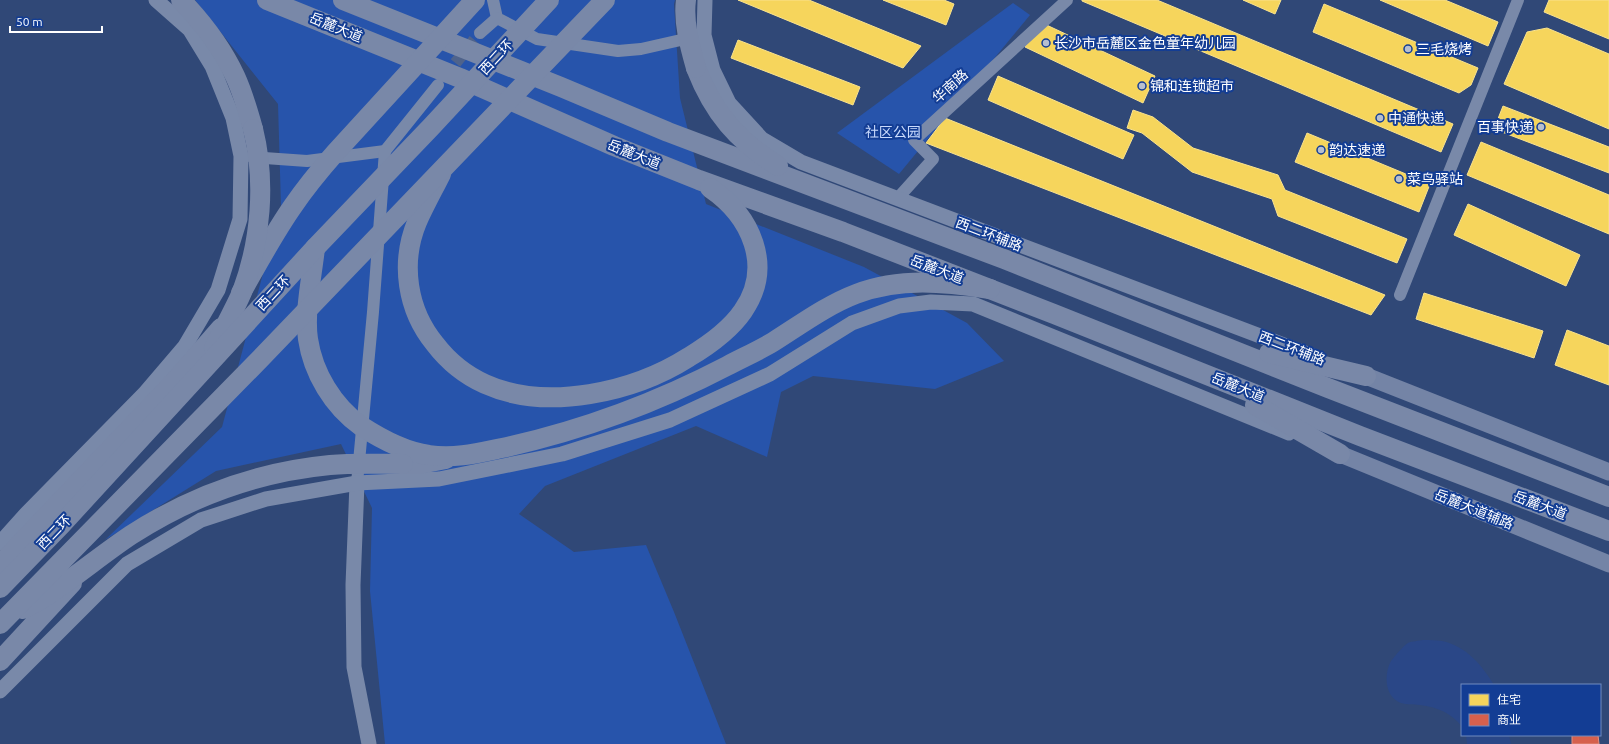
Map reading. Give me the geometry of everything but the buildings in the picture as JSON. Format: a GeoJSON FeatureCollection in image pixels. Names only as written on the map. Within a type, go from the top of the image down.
{"type":"FeatureCollection","features":[{"type":"Feature","properties":{"kind":"highway"},"geometry":{"type":"LineString","coordinates":[[181,0],[205,27],[235,75],[245,99],[258,150],[260,210],[254,250],[241,292]]}},
{"type":"Feature","properties":{"kind":"highway","name":"岳麓大道"},"geometry":{"type":"LineString","coordinates":[[267,0],[460,78],[614,146],[699,180],[822,224],[1353,433],[1609,531]]}},
{"type":"Feature","properties":{"kind":"highway"},"geometry":{"type":"LineString","coordinates":[[204,368],[241,292],[275,233],[293,206],[335,153],[476,0]]}},
{"type":"Feature","properties":{"kind":"highway","name":"西二环"},"geometry":{"type":"LineString","coordinates":[[0,588],[62,524],[315,248],[431,127],[549,0]]}},
{"type":"Feature","properties":{"kind":"highway"},"geometry":{"type":"LineString","coordinates":[[3,621],[260,359],[605,0]]}},
{"type":"Feature","properties":{"kind":"highway"},"geometry":{"type":"LineString","coordinates":[[686,0],[686,22],[692,55],[703,86],[713,105],[740,137],[777,165],[813,187]]}},
{"type":"Feature","properties":{"kind":"highway","name":"岳麓大道"},"geometry":{"type":"LineString","coordinates":[[346,1],[561,87],[668,132],[997,256],[1206,338],[1328,388],[1609,496]]}},
{"type":"Feature","properties":{"kind":"highway"},"geometry":{"type":"LineString","coordinates":[[443,170],[416,223],[410,245],[408,262],[410,289],[415,311],[421,325],[430,338],[452,363],[468,375],[485,384],[518,394],[558,397],[579,396],[627,386],[652,377],[680,363],[705,347],[729,327],[743,311],[751,297],[756,281],[756,248],[750,231],[740,216],[727,201],[699,180]]}},
{"type":"Feature","properties":{"kind":"highway"},"geometry":{"type":"LineString","coordinates":[[315,248],[307,316],[308,339],[314,362],[330,395],[340,409],[375,436],[412,451],[429,455],[462,456]]}},
{"type":"Feature","properties":{"kind":"highway"},"geometry":{"type":"LineString","coordinates":[[3,621],[52,593],[130,536],[157,520],[192,502],[240,482],[297,469],[331,465],[420,464],[536,441],[628,411],[725,367],[771,343],[839,302],[858,293],[886,285],[918,281],[951,283],[990,289]]}},
{"type":"Feature","properties":{"kind":"highway"},"geometry":{"type":"LineString","coordinates":[[0,565],[184,370],[216,334],[230,315]]}},
{"type":"Feature","properties":{"kind":"highway"},"geometry":{"type":"LineString","coordinates":[[1206,338],[1366,376]]}},
{"type":"Feature","properties":{"kind":"highway"},"geometry":{"type":"LineString","coordinates":[[1195,370],[1340,454]]}},
{"type":"Feature","properties":{"kind":"highway"},"geometry":{"type":"LineString","coordinates":[[0,565],[120,460]]}},
{"type":"Feature","properties":{"kind":"highway"},"geometry":{"type":"LineString","coordinates":[[27,632],[52,593],[78,543]]}},
{"type":"Feature","properties":{"kind":"highway"},"geometry":{"type":"LineString","coordinates":[[0,661],[96,560]]}},
{"type":"Feature","properties":{"kind":"main road"},"geometry":{"type":"LineString","coordinates":[[1366,376],[1609,472]]}},
{"type":"Feature","properties":{"kind":"main road","name":"岳麓大道辅路"},"geometry":{"type":"LineString","coordinates":[[1340,454],[1609,564]]}},
{"type":"Feature","properties":{"kind":"street"},"geometry":{"type":"LineString","coordinates":[[0,543],[26,514],[144,394],[185,346],[218,290],[240,219],[241,156],[233,118],[212,66],[190,30],[156,0]]}},
{"type":"Feature","properties":{"kind":"street"},"geometry":{"type":"LineString","coordinates":[[493,0],[497,18],[537,39],[618,51],[641,49],[704,35]]}},
{"type":"Feature","properties":{"kind":"street","name":"西二环辅路"},"geometry":{"type":"LineString","coordinates":[[705,0],[704,35],[713,70],[729,103],[762,139],[801,162],[1366,376]]}},
{"type":"Feature","properties":{"kind":"street","name":"华南路"},"geometry":{"type":"LineString","coordinates":[[897,199],[934,159],[914,140],[1067,0]]}},
{"type":"Feature","properties":{"kind":"street"},"geometry":{"type":"LineString","coordinates":[[1400,295],[1518,0]]}},
{"type":"Feature","properties":{"kind":"street"},"geometry":{"type":"LineString","coordinates":[[480,33],[497,18]]}},
{"type":"Feature","properties":{"kind":"street"},"geometry":{"type":"LineString","coordinates":[[369,744],[354,667],[353,585],[357,483],[373,312],[384,151],[438,85]]}},
{"type":"Feature","properties":{"kind":"street"},"geometry":{"type":"LineString","coordinates":[[241,156],[307,161],[384,151]]}},
{"type":"Feature","properties":{"kind":"street"},"geometry":{"type":"LineString","coordinates":[[0,691],[127,564],[201,520],[266,499],[357,483],[439,479],[562,454],[670,420],[770,374],[852,323],[899,306],[931,302],[973,304],[1340,454]]}},
{"type":"Feature","properties":{"kind":"green space"},"geometry":{"type":"Polygon","coordinates":[[[195,0],[675,0],[674,4],[680,98],[706,204],[864,267],[967,323],[1004,361],[935,389],[813,376],[781,392],[767,457],[696,426],[545,486],[519,514],[574,552],[646,545],[726,744],[385,744],[370,591],[372,508],[341,444],[216,471],[105,540],[222,427],[281,206],[278,104],[195,0]]]}},
{"type":"Feature","properties":{"kind":"green space","name":"社区公园"},"geometry":{"type":"Polygon","coordinates":[[[1013,3],[1030,15],[899,174],[837,133],[1013,3]]]}},
{"type":"Feature","properties":{"kind":"shaded area"},"geometry":{"type":"Polygon","coordinates":[[[1435,640],[1459,647],[1479,664],[1493,684],[1461,684],[1461,726],[1449,714],[1438,709],[1401,703],[1392,696],[1389,691],[1387,686],[1387,674],[1390,663],[1401,649],[1411,642],[1435,640]]]}},
{"type":"Feature","properties":{"kind":"shaded area"},"geometry":{"type":"Polygon","coordinates":[[[1466,736],[1509,736],[1511,744],[1467,744],[1466,736]]]}},
{"type":"Feature","properties":{"kind":"tunnel"},"geometry":{"type":"LineString","coordinates":[[444,77],[480,33]]}},
{"type":"Feature","properties":{"kind":"place","name":"长沙市岳麓区金色童年幼儿园"},"geometry":{"type":"Point","coordinates":[1046,43]}},
{"type":"Feature","properties":{"kind":"place","name":"三毛烧烤"},"geometry":{"type":"Point","coordinates":[1408,49]}},
{"type":"Feature","properties":{"kind":"place","name":"锦和连锁超市"},"geometry":{"type":"Point","coordinates":[1142,86]}},
{"type":"Feature","properties":{"kind":"place","name":"中通快递"},"geometry":{"type":"Point","coordinates":[1380,118]}},
{"type":"Feature","properties":{"kind":"place","name":"百事快递"},"geometry":{"type":"Point","coordinates":[1541,127]}},
{"type":"Feature","properties":{"kind":"place","name":"韵达速递"},"geometry":{"type":"Point","coordinates":[1321,150]}},
{"type":"Feature","properties":{"kind":"place","name":"菜鸟驿站"},"geometry":{"type":"Point","coordinates":[1399,179]}}]}
